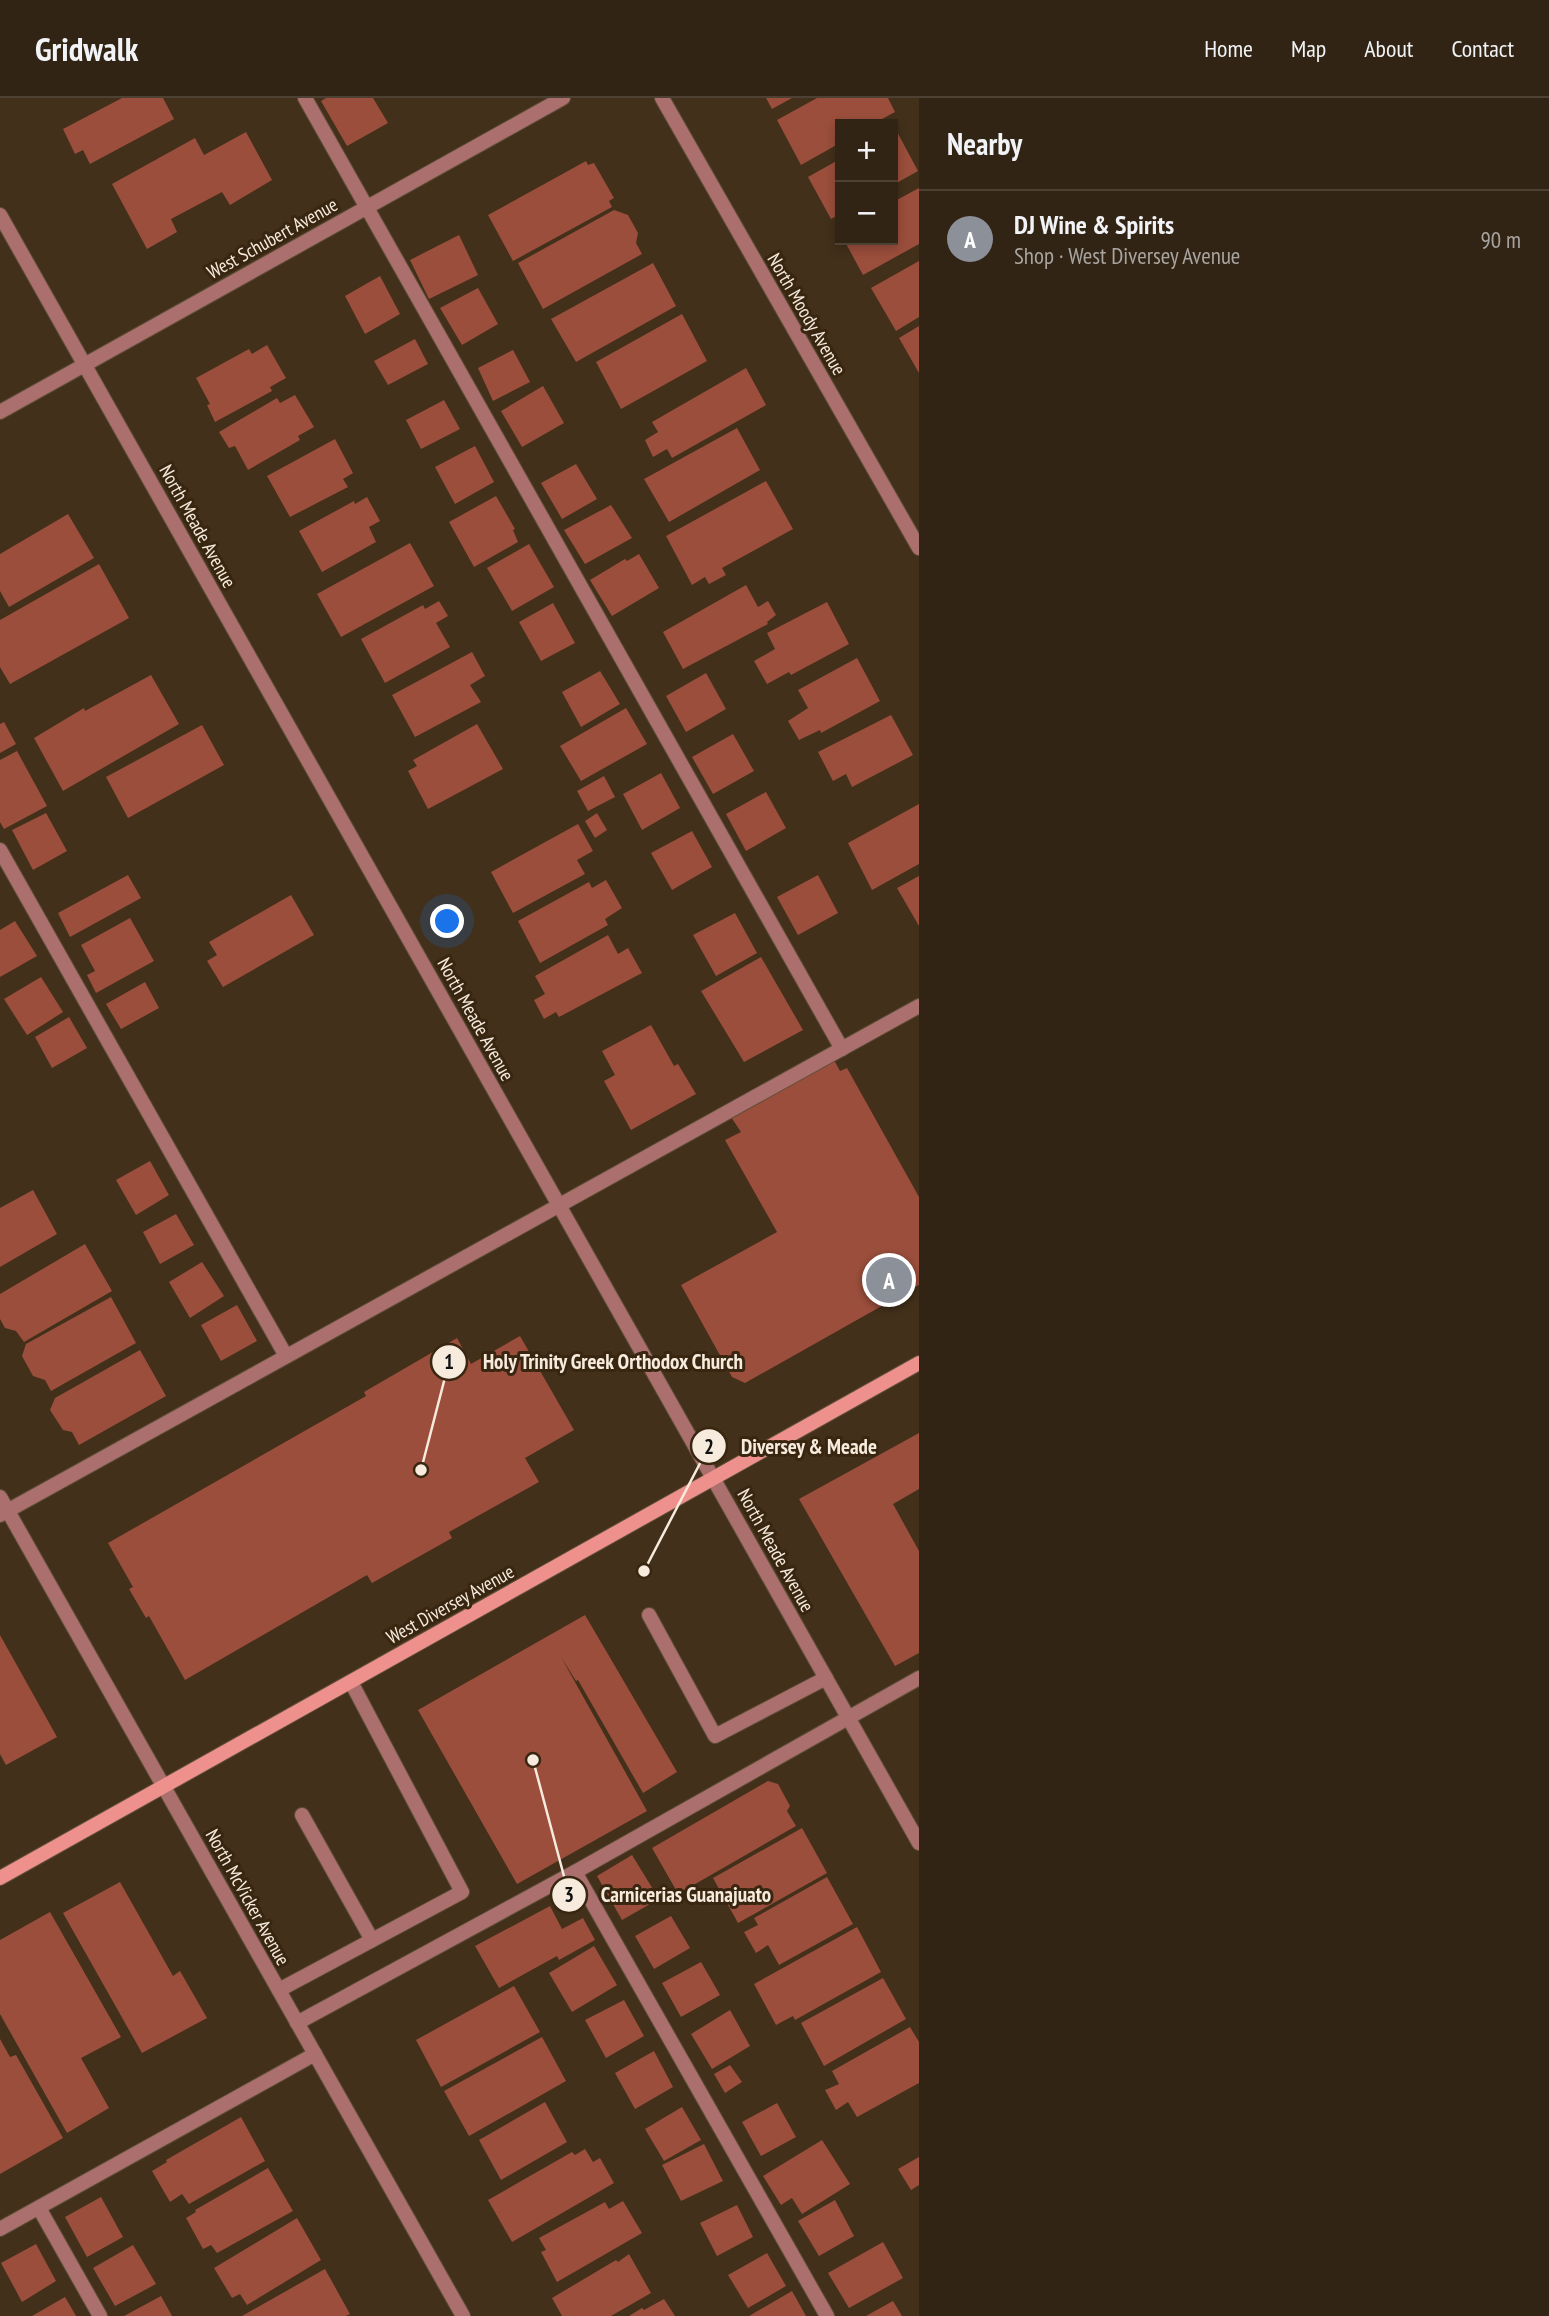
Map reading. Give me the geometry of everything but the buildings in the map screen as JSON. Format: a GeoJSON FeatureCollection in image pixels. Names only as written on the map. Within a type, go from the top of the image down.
{"type":"FeatureCollection","features":[{"type":"Feature","properties":{"kind":"main road","name":"West Diversey Avenue"},"geometry":{"type":"LineString","coordinates":[[0,1878],[919,1363]]}},
{"type":"Feature","properties":{"kind":"street"},"geometry":{"type":"LineString","coordinates":[[305,98],[842,1049]]}},
{"type":"Feature","properties":{"kind":"street","name":"West Schubert Avenue"},"geometry":{"type":"LineString","coordinates":[[0,412],[563,98]]}},
{"type":"Feature","properties":{"kind":"street","name":"North Moody Avenue"},"geometry":{"type":"LineString","coordinates":[[662,98],[919,548]]}},
{"type":"Feature","properties":{"kind":"street","name":"North Meade Avenue"},"geometry":{"type":"LineString","coordinates":[[0,215],[919,1843]]}},
{"type":"Feature","properties":{"kind":"street"},"geometry":{"type":"LineString","coordinates":[[0,850],[286,1356]]}},
{"type":"Feature","properties":{"kind":"street"},"geometry":{"type":"LineString","coordinates":[[4,1513],[919,1006]]}},
{"type":"Feature","properties":{"kind":"street","name":"North McVicker Avenue"},"geometry":{"type":"LineString","coordinates":[[0,1497],[4,1513],[163,1786],[463,2316]]}},
{"type":"Feature","properties":{"kind":"street"},"geometry":{"type":"LineString","coordinates":[[649,1615],[715,1736],[826,1678]]}},
{"type":"Feature","properties":{"kind":"street"},"geometry":{"type":"LineString","coordinates":[[297,2022],[575,1872],[919,1678]]}},
{"type":"Feature","properties":{"kind":"street"},"geometry":{"type":"LineString","coordinates":[[279,1990],[462,1892],[351,1682]]}},
{"type":"Feature","properties":{"kind":"street"},"geometry":{"type":"LineString","coordinates":[[302,1815],[372,1940]]}},
{"type":"Feature","properties":{"kind":"street"},"geometry":{"type":"LineString","coordinates":[[575,1872],[827,2316]]}},
{"type":"Feature","properties":{"kind":"street"},"geometry":{"type":"LineString","coordinates":[[0,2229],[315,2054]]}},
{"type":"Feature","properties":{"kind":"street"},"geometry":{"type":"LineString","coordinates":[[39,2208],[100,2316]]}},
{"type":"Feature","properties":{"kind":"place","name":"DJ Wine & Spirits"},"geometry":{"type":"Point","coordinates":[889,1280]}},
{"type":"Feature","properties":{"kind":"place","name":"Holy Trinity Greek Orthodox Church"},"geometry":{"type":"Point","coordinates":[421,1470]}},
{"type":"Feature","properties":{"kind":"place","name":"Diversey & Meade"},"geometry":{"type":"Point","coordinates":[644,1571]}},
{"type":"Feature","properties":{"kind":"place","name":"Carnicerias Guanajuato"},"geometry":{"type":"Point","coordinates":[533,1760]}}]}
